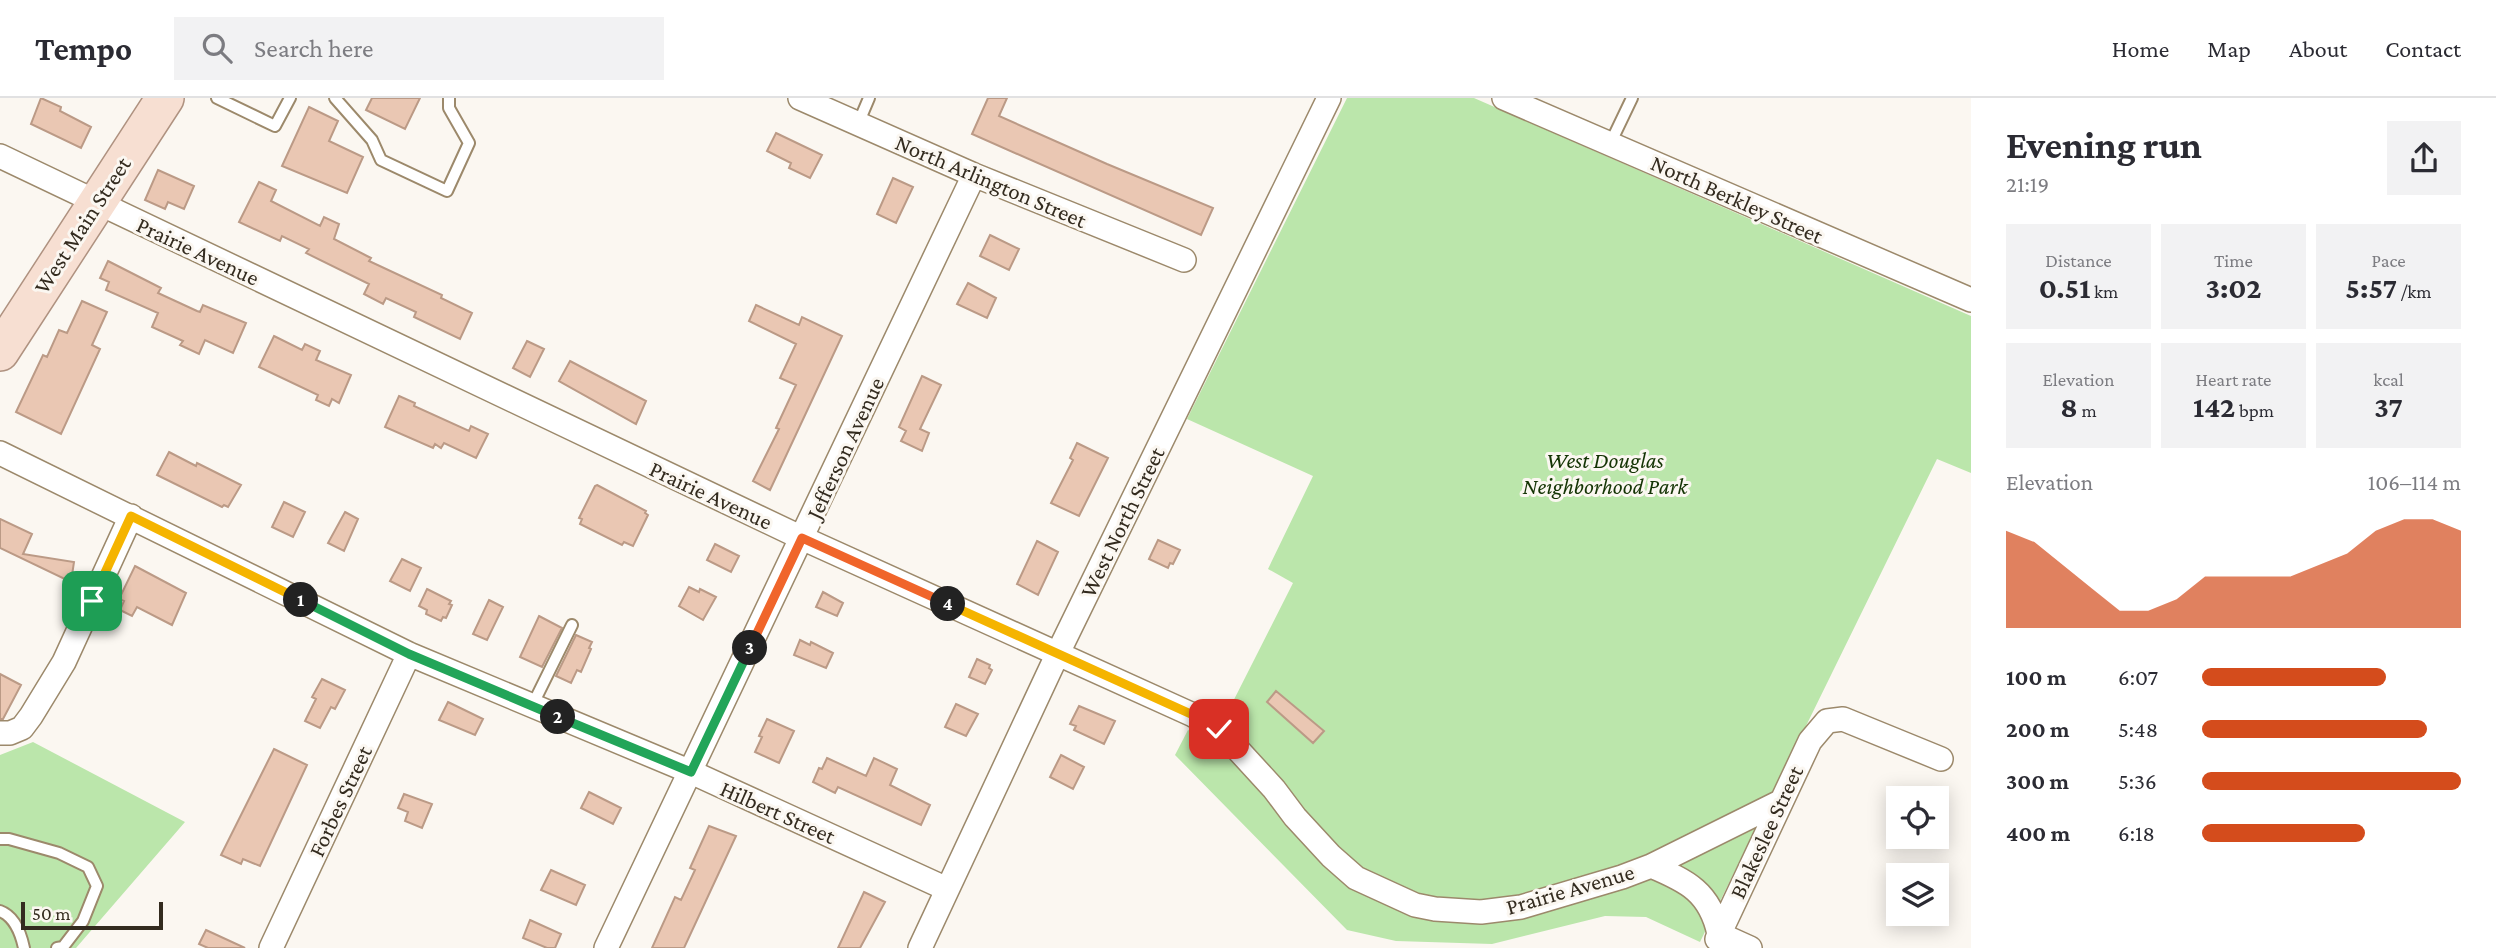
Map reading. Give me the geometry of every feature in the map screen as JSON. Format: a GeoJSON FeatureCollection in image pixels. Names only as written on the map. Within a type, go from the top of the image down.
{"type":"FeatureCollection","features":[{"type":"Feature","properties":{"kind":"main road","name":"West Main Street"},"geometry":{"type":"LineString","coordinates":[[0,352],[164,98]]}},
{"type":"Feature","properties":{"kind":"street","name":"North Arlington Street"},"geometry":{"type":"LineString","coordinates":[[800,98],[974,175],[1184,260]]}},
{"type":"Feature","properties":{"kind":"street","name":"West North Street"},"geometry":{"type":"LineString","coordinates":[[920,948],[1058,653],[1329,98]]}},
{"type":"Feature","properties":{"kind":"street","name":"North Berkley Street"},"geometry":{"type":"LineString","coordinates":[[1504,98],[1971,300]]}},
{"type":"Feature","properties":{"kind":"street","name":"Prairie Avenue"},"geometry":{"type":"LineString","coordinates":[[0,156],[802,538],[1193,715],[1219,729],[1331,856],[1356,878],[1415,905],[1481,912],[1521,907],[1651,866],[1693,887],[1712,910],[1716,941]]}},
{"type":"Feature","properties":{"kind":"street","name":"Jefferson Avenue"},"geometry":{"type":"LineString","coordinates":[[606,948],[974,175]]}},
{"type":"Feature","properties":{"kind":"street","name":"Hilbert Street"},"geometry":{"type":"LineString","coordinates":[[0,453],[409,654],[691,772],[947,889]]}},
{"type":"Feature","properties":{"kind":"street"},"geometry":{"type":"LineString","coordinates":[[0,733],[10,733],[22,728],[38,706],[64,662],[131,516]]}},
{"type":"Feature","properties":{"kind":"street","name":"Forbes Street"},"geometry":{"type":"LineString","coordinates":[[271,948],[409,654]]}},
{"type":"Feature","properties":{"kind":"street","name":"Blakeslee Street"},"geometry":{"type":"LineString","coordinates":[[1716,941],[1810,741],[1826,720],[1843,719],[1941,759]]}},
{"type":"Feature","properties":{"kind":"street"},"geometry":{"type":"LineString","coordinates":[[1651,866],[1780,802]]}},
{"type":"Feature","properties":{"kind":"street"},"geometry":{"type":"LineString","coordinates":[[1716,941],[1750,948]]}},
{"type":"Feature","properties":{"kind":"lane"},"geometry":{"type":"LineString","coordinates":[[217,98],[275,126],[290,98]]}},
{"type":"Feature","properties":{"kind":"lane"},"geometry":{"type":"LineString","coordinates":[[336,98],[372,140],[381,160],[447,191],[469,143],[449,108],[449,98]]}},
{"type":"Feature","properties":{"kind":"lane"},"geometry":{"type":"LineString","coordinates":[[858,124],[869,98]]}},
{"type":"Feature","properties":{"kind":"lane"},"geometry":{"type":"LineString","coordinates":[[1610,144],[1632,98]]}},
{"type":"Feature","properties":{"kind":"lane"},"geometry":{"type":"LineString","coordinates":[[532,706],[572,625]]}},
{"type":"Feature","properties":{"kind":"lane"},"geometry":{"type":"LineString","coordinates":[[0,839],[59,853],[88,867],[97,886],[83,921],[62,947],[57,948]]}},
{"type":"Feature","properties":{"kind":"lane"},"geometry":{"type":"LineString","coordinates":[[0,911],[7,913],[20,934],[24,948]]}},
{"type":"Feature","properties":{"kind":"green space","name":"West Douglas Neighborhood Park"},"geometry":{"type":"Polygon","coordinates":[[[1347,98],[1474,98],[1971,316],[1971,473],[1937,459],[1700,942],[1646,917],[1605,916],[1492,944],[1396,941],[1347,930],[1175,755],[1188,730],[1212,743],[1293,583],[1268,569],[1313,476],[1187,419],[1347,98]]]}},
{"type":"Feature","properties":{"kind":"green space"},"geometry":{"type":"Polygon","coordinates":[[[33,742],[185,822],[76,948],[0,948],[0,755],[33,742]]]}},
{"type":"Feature","properties":{"kind":"building"},"geometry":{"type":"Polygon","coordinates":[[[41,98],[61,107],[60,111],[91,127],[81,148],[31,124],[41,98]]]}},
{"type":"Feature","properties":{"kind":"building"},"geometry":{"type":"Polygon","coordinates":[[[372,98],[420,98],[405,129],[366,110],[372,98]]]}},
{"type":"Feature","properties":{"kind":"building"},"geometry":{"type":"Polygon","coordinates":[[[988,98],[1007,98],[999,116],[1213,208],[1201,235],[972,134],[988,98]]]}},
{"type":"Feature","properties":{"kind":"building"},"geometry":{"type":"Polygon","coordinates":[[[309,107],[338,121],[329,141],[363,157],[347,193],[282,166],[309,107]]]}},
{"type":"Feature","properties":{"kind":"building"},"geometry":{"type":"Polygon","coordinates":[[[776,133],[822,155],[810,178],[789,168],[791,163],[767,151],[776,133]]]}},
{"type":"Feature","properties":{"kind":"building"},"geometry":{"type":"Polygon","coordinates":[[[158,170],[194,186],[184,209],[168,202],[165,209],[145,200],[158,170]]]}},
{"type":"Feature","properties":{"kind":"building"},"geometry":{"type":"Polygon","coordinates":[[[893,178],[913,187],[896,223],[877,214],[893,178]]]}},
{"type":"Feature","properties":{"kind":"building"},"geometry":{"type":"Polygon","coordinates":[[[259,182],[276,190],[271,201],[320,226],[324,217],[339,224],[334,239],[371,258],[369,261],[442,295],[441,298],[472,313],[460,339],[414,317],[416,312],[386,298],[383,304],[364,294],[369,284],[306,253],[309,249],[282,236],[280,241],[239,222],[259,182]]]}},
{"type":"Feature","properties":{"kind":"building"},"geometry":{"type":"Polygon","coordinates":[[[990,235],[1019,249],[1009,270],[980,256],[990,235]]]}},
{"type":"Feature","properties":{"kind":"building"},"geometry":{"type":"Polygon","coordinates":[[[108,261],[161,288],[158,293],[197,311],[200,312],[203,305],[246,323],[233,353],[205,340],[199,354],[180,345],[183,341],[152,327],[158,313],[106,290],[109,282],[100,278],[108,261]]]}},
{"type":"Feature","properties":{"kind":"building"},"geometry":{"type":"Polygon","coordinates":[[[968,283],[996,298],[987,318],[957,304],[968,283]]]}},
{"type":"Feature","properties":{"kind":"building"},"geometry":{"type":"Polygon","coordinates":[[[82,301],[107,312],[92,345],[100,349],[61,434],[16,412],[43,355],[47,357],[59,330],[67,333],[82,301]]]}},
{"type":"Feature","properties":{"kind":"building"},"geometry":{"type":"Polygon","coordinates":[[[756,305],[799,325],[802,317],[842,336],[770,490],[753,481],[779,429],[776,428],[796,385],[780,378],[796,344],[749,321],[756,305]]]}},
{"type":"Feature","properties":{"kind":"building"},"geometry":{"type":"Polygon","coordinates":[[[274,336],[302,350],[305,344],[320,351],[316,360],[351,375],[339,403],[332,399],[329,406],[316,400],[318,395],[259,367],[274,336]]]}},
{"type":"Feature","properties":{"kind":"building"},"geometry":{"type":"Polygon","coordinates":[[[527,341],[544,349],[530,377],[513,368],[527,341]]]}},
{"type":"Feature","properties":{"kind":"building"},"geometry":{"type":"Polygon","coordinates":[[[570,361],[646,401],[636,424],[559,381],[570,361]]]}},
{"type":"Feature","properties":{"kind":"building"},"geometry":{"type":"Polygon","coordinates":[[[922,376],[941,385],[920,429],[929,433],[922,451],[901,441],[906,431],[899,427],[922,376]]]}},
{"type":"Feature","properties":{"kind":"building"},"geometry":{"type":"Polygon","coordinates":[[[399,396],[415,403],[414,406],[469,431],[471,426],[488,434],[476,458],[444,443],[441,448],[435,444],[433,448],[385,427],[399,396]]]}},
{"type":"Feature","properties":{"kind":"building"},"geometry":{"type":"Polygon","coordinates":[[[1077,443],[1108,458],[1079,516],[1051,503],[1073,460],[1070,458],[1077,443]]]}},
{"type":"Feature","properties":{"kind":"building"},"geometry":{"type":"Polygon","coordinates":[[[169,452],[241,485],[228,507],[222,507],[157,475],[169,452]]]}},
{"type":"Feature","properties":{"kind":"building"},"geometry":{"type":"Polygon","coordinates":[[[597,485],[646,511],[648,515],[633,546],[624,542],[622,545],[580,524],[582,519],[579,518],[597,485]]]}},
{"type":"Feature","properties":{"kind":"building"},"geometry":{"type":"Polygon","coordinates":[[[284,502],[305,512],[293,537],[272,527],[284,502]]]}},
{"type":"Feature","properties":{"kind":"building"},"geometry":{"type":"Polygon","coordinates":[[[345,512],[358,519],[344,551],[328,543],[345,512]]]}},
{"type":"Feature","properties":{"kind":"building"},"geometry":{"type":"Polygon","coordinates":[[[0,519],[32,534],[23,554],[74,562],[71,582],[0,548],[0,519]]]}},
{"type":"Feature","properties":{"kind":"building"},"geometry":{"type":"Polygon","coordinates":[[[1158,540],[1180,550],[1168,568],[1149,559],[1158,540]]]}},
{"type":"Feature","properties":{"kind":"building"},"geometry":{"type":"Polygon","coordinates":[[[1037,541],[1058,552],[1038,595],[1017,584],[1037,541]]]}},
{"type":"Feature","properties":{"kind":"building"},"geometry":{"type":"Polygon","coordinates":[[[715,544],[739,556],[731,572],[707,560],[715,544]]]}},
{"type":"Feature","properties":{"kind":"building"},"geometry":{"type":"Polygon","coordinates":[[[402,559],[421,568],[410,591],[390,581],[402,559]]]}},
{"type":"Feature","properties":{"kind":"building"},"geometry":{"type":"Polygon","coordinates":[[[135,566],[186,593],[172,625],[137,607],[132,616],[120,610],[124,601],[119,599],[135,566]]]}},
{"type":"Feature","properties":{"kind":"building"},"geometry":{"type":"Polygon","coordinates":[[[689,587],[716,597],[703,620],[679,606],[689,587]]]}},
{"type":"Feature","properties":{"kind":"building"},"geometry":{"type":"Polygon","coordinates":[[[427,589],[451,601],[446,618],[443,617],[441,621],[426,614],[427,610],[419,606],[427,589]]]}},
{"type":"Feature","properties":{"kind":"building"},"geometry":{"type":"Polygon","coordinates":[[[823,592],[843,603],[837,616],[816,607],[823,592]]]}},
{"type":"Feature","properties":{"kind":"building"},"geometry":{"type":"Polygon","coordinates":[[[489,600],[503,607],[487,640],[473,634],[489,600]]]}},
{"type":"Feature","properties":{"kind":"building"},"geometry":{"type":"Polygon","coordinates":[[[539,616],[562,628],[542,667],[520,657],[539,616]]]}},
{"type":"Feature","properties":{"kind":"building"},"geometry":{"type":"Polygon","coordinates":[[[576,635],[592,642],[581,672],[577,670],[571,683],[556,676],[576,635]]]}},
{"type":"Feature","properties":{"kind":"building"},"geometry":{"type":"Polygon","coordinates":[[[800,640],[810,645],[811,642],[833,653],[826,668],[794,655],[800,640]]]}},
{"type":"Feature","properties":{"kind":"building"},"geometry":{"type":"Polygon","coordinates":[[[977,659],[990,665],[992,670],[985,684],[969,677],[977,659]]]}},
{"type":"Feature","properties":{"kind":"building"},"geometry":{"type":"Polygon","coordinates":[[[0,674],[21,685],[3,719],[0,719],[0,674]]]}},
{"type":"Feature","properties":{"kind":"building"},"geometry":{"type":"Polygon","coordinates":[[[322,679],[345,690],[335,709],[331,707],[320,728],[305,721],[316,699],[312,697],[322,679]]]}},
{"type":"Feature","properties":{"kind":"building"},"geometry":{"type":"Polygon","coordinates":[[[1276,691],[1324,731],[1313,743],[1267,702],[1276,691]]]}},
{"type":"Feature","properties":{"kind":"building"},"geometry":{"type":"Polygon","coordinates":[[[448,702],[483,719],[475,735],[439,720],[448,702]]]}},
{"type":"Feature","properties":{"kind":"building"},"geometry":{"type":"Polygon","coordinates":[[[956,704],[978,714],[966,736],[945,727],[956,704]]]}},
{"type":"Feature","properties":{"kind":"building"},"geometry":{"type":"Polygon","coordinates":[[[1079,706],[1115,721],[1104,744],[1074,730],[1076,726],[1070,724],[1079,706]]]}},
{"type":"Feature","properties":{"kind":"building"},"geometry":{"type":"Polygon","coordinates":[[[767,719],[794,731],[779,763],[755,752],[767,719]]]}},
{"type":"Feature","properties":{"kind":"building"},"geometry":{"type":"Polygon","coordinates":[[[274,749],[307,765],[260,866],[243,859],[241,864],[221,855],[274,749]]]}},
{"type":"Feature","properties":{"kind":"building"},"geometry":{"type":"Polygon","coordinates":[[[1061,755],[1084,767],[1073,789],[1050,777],[1061,755]]]}},
{"type":"Feature","properties":{"kind":"building"},"geometry":{"type":"Polygon","coordinates":[[[827,758],[866,776],[874,758],[897,769],[890,785],[930,805],[921,825],[838,787],[835,793],[813,782],[827,758]]]}},
{"type":"Feature","properties":{"kind":"building"},"geometry":{"type":"Polygon","coordinates":[[[589,792],[621,808],[613,824],[581,808],[589,792]]]}},
{"type":"Feature","properties":{"kind":"building"},"geometry":{"type":"Polygon","coordinates":[[[404,794],[432,804],[422,828],[405,821],[408,812],[398,808],[404,794]]]}},
{"type":"Feature","properties":{"kind":"building"},"geometry":{"type":"Polygon","coordinates":[[[709,826],[736,836],[684,948],[652,948],[675,897],[681,900],[695,870],[690,868],[709,826]]]}},
{"type":"Feature","properties":{"kind":"building"},"geometry":{"type":"Polygon","coordinates":[[[551,870],[585,885],[576,905],[541,890],[551,870]]]}},
{"type":"Feature","properties":{"kind":"building"},"geometry":{"type":"Polygon","coordinates":[[[864,892],[885,902],[860,948],[838,948],[864,892]]]}},
{"type":"Feature","properties":{"kind":"building"},"geometry":{"type":"Polygon","coordinates":[[[530,920],[561,934],[555,948],[547,948],[523,938],[530,920]]]}},
{"type":"Feature","properties":{"kind":"building"},"geometry":{"type":"Polygon","coordinates":[[[206,930],[245,948],[208,948],[199,944],[206,930]]]}},
{"type":"Feature","properties":{"kind":"route"},"geometry":{"type":"LineString","coordinates":[[92,601],[131,516],[409,654],[691,772],[802,538],[1219,729]]}}]}
